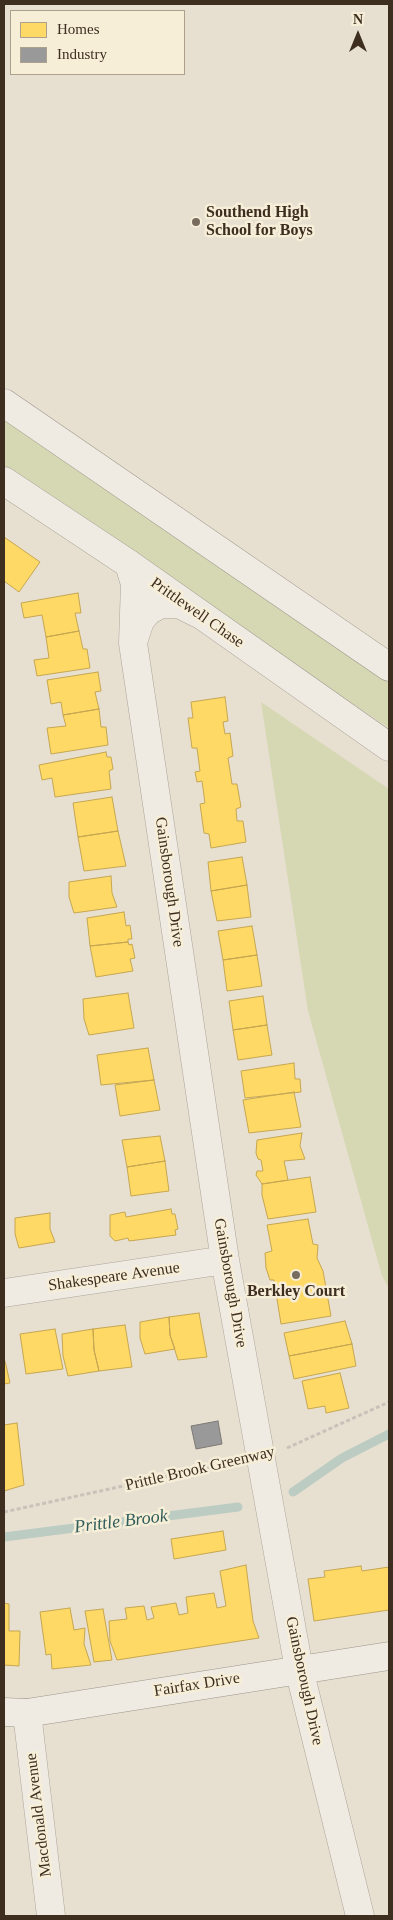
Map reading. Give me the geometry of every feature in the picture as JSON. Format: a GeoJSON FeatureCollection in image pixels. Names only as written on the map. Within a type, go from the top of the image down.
{"type":"FeatureCollection","features":[{"type":"Feature","properties":{"kind":"street"},"geometry":{"type":"LineString","coordinates":[[4,403],[389,667]]}},
{"type":"Feature","properties":{"kind":"street","name":"Prittlewell Chase"},"geometry":{"type":"LineString","coordinates":[[4,481],[128,564],[389,747]]}},
{"type":"Feature","properties":{"kind":"street","name":"Gainsborough Drive"},"geometry":{"type":"LineString","coordinates":[[128,564],[135,584],[133,643],[225,1260],[300,1669],[360,1916]]}},
{"type":"Feature","properties":{"kind":"street","name":"Gainsborough Drive"},"geometry":{"type":"LineString","coordinates":[[133,643],[140,621],[148,611],[161,604],[179,604],[197,613]]}},
{"type":"Feature","properties":{"kind":"street","name":"Shakespeare Avenue"},"geometry":{"type":"LineString","coordinates":[[4,1293],[225,1260]]}},
{"type":"Feature","properties":{"kind":"street","name":"Fairfax Drive"},"geometry":{"type":"LineString","coordinates":[[15,1712],[389,1656]]}},
{"type":"Feature","properties":{"kind":"street","name":"Macdonald Avenue"},"geometry":{"type":"LineString","coordinates":[[15,1712],[51,1916]]}},
{"type":"Feature","properties":{"kind":"path","name":"Prittle Brook Greenway"},"geometry":{"type":"LineString","coordinates":[[4,1512],[279,1452],[389,1402]]}},
{"type":"Feature","properties":{"kind":"green space"},"geometry":{"type":"Polygon","coordinates":[[[4,415],[389,676],[389,728],[4,468],[4,415]]]}},
{"type":"Feature","properties":{"kind":"green space"},"geometry":{"type":"Polygon","coordinates":[[[261,702],[389,789],[389,1288],[382,1276],[308,1011],[261,702]]]}},
{"type":"Feature","properties":{"kind":"building: Homes"},"geometry":{"type":"Polygon","coordinates":[[[4,537],[40,562],[19,592],[4,581],[4,537]]]}},
{"type":"Feature","properties":{"kind":"building: Homes"},"geometry":{"type":"Polygon","coordinates":[[[78,593],[81,613],[75,613],[79,631],[46,637],[42,615],[24,618],[21,603],[78,593]]]}},
{"type":"Feature","properties":{"kind":"building: Homes"},"geometry":{"type":"Polygon","coordinates":[[[79,631],[83,649],[87,649],[90,668],[37,676],[34,660],[49,658],[46,637],[79,631]]]}},
{"type":"Feature","properties":{"kind":"building: Homes"},"geometry":{"type":"Polygon","coordinates":[[[98,672],[101,691],[95,692],[99,709],[63,715],[61,702],[51,704],[47,680],[98,672]]]}},
{"type":"Feature","properties":{"kind":"building: Homes"},"geometry":{"type":"Polygon","coordinates":[[[225,697],[228,721],[223,722],[225,734],[230,733],[233,756],[228,758],[232,784],[237,784],[241,807],[236,809],[237,821],[243,821],[246,842],[211,848],[209,834],[204,833],[200,804],[205,803],[202,781],[197,782],[195,772],[200,771],[197,748],[192,748],[188,718],[193,718],[191,702],[225,697]]]}},
{"type":"Feature","properties":{"kind":"building: Homes"},"geometry":{"type":"Polygon","coordinates":[[[99,709],[101,727],[106,727],[108,745],[51,754],[47,728],[66,726],[63,715],[99,709]]]}},
{"type":"Feature","properties":{"kind":"building: Homes"},"geometry":{"type":"Polygon","coordinates":[[[106,752],[107,757],[111,757],[113,769],[109,771],[111,789],[55,797],[52,778],[42,780],[39,765],[106,752]]]}},
{"type":"Feature","properties":{"kind":"building: Homes"},"geometry":{"type":"Polygon","coordinates":[[[112,797],[118,831],[78,837],[73,803],[112,797]]]}},
{"type":"Feature","properties":{"kind":"building: Homes"},"geometry":{"type":"Polygon","coordinates":[[[118,831],[126,866],[84,871],[78,837],[118,831]]]}},
{"type":"Feature","properties":{"kind":"building: Homes"},"geometry":{"type":"Polygon","coordinates":[[[242,857],[247,885],[211,891],[208,862],[242,857]]]}},
{"type":"Feature","properties":{"kind":"building: Homes"},"geometry":{"type":"Polygon","coordinates":[[[111,876],[112,893],[117,907],[74,913],[69,897],[69,882],[111,876]]]}},
{"type":"Feature","properties":{"kind":"building: Homes"},"geometry":{"type":"Polygon","coordinates":[[[247,885],[251,917],[217,921],[211,891],[247,885]]]}},
{"type":"Feature","properties":{"kind":"building: Homes"},"geometry":{"type":"Polygon","coordinates":[[[124,912],[126,926],[130,925],[132,939],[128,939],[128,942],[90,946],[87,918],[124,912]]]}},
{"type":"Feature","properties":{"kind":"building: Homes"},"geometry":{"type":"Polygon","coordinates":[[[252,926],[257,955],[223,960],[218,931],[252,926]]]}},
{"type":"Feature","properties":{"kind":"building: Homes"},"geometry":{"type":"Polygon","coordinates":[[[128,942],[129,945],[132,944],[135,958],[130,959],[133,971],[96,977],[90,946],[128,942]]]}},
{"type":"Feature","properties":{"kind":"building: Homes"},"geometry":{"type":"Polygon","coordinates":[[[257,955],[262,986],[227,991],[223,960],[257,955]]]}},
{"type":"Feature","properties":{"kind":"building: Homes"},"geometry":{"type":"Polygon","coordinates":[[[128,993],[134,1028],[89,1035],[84,1019],[83,999],[128,993]]]}},
{"type":"Feature","properties":{"kind":"building: Homes"},"geometry":{"type":"Polygon","coordinates":[[[263,996],[267,1025],[233,1030],[229,1001],[263,996]]]}},
{"type":"Feature","properties":{"kind":"building: Homes"},"geometry":{"type":"Polygon","coordinates":[[[267,1025],[272,1055],[238,1060],[233,1030],[267,1025]]]}},
{"type":"Feature","properties":{"kind":"building: Homes"},"geometry":{"type":"Polygon","coordinates":[[[148,1048],[154,1080],[101,1085],[97,1055],[148,1048]]]}},
{"type":"Feature","properties":{"kind":"building: Homes"},"geometry":{"type":"Polygon","coordinates":[[[294,1063],[295,1079],[300,1079],[301,1092],[245,1098],[241,1071],[294,1063]]]}},
{"type":"Feature","properties":{"kind":"building: Homes"},"geometry":{"type":"Polygon","coordinates":[[[154,1080],[160,1110],[120,1116],[115,1085],[154,1080]]]}},
{"type":"Feature","properties":{"kind":"building: Homes"},"geometry":{"type":"Polygon","coordinates":[[[294,1092],[301,1127],[249,1133],[243,1100],[294,1092]]]}},
{"type":"Feature","properties":{"kind":"building: Homes"},"geometry":{"type":"Polygon","coordinates":[[[302,1133],[300,1146],[305,1159],[284,1161],[288,1180],[262,1184],[256,1175],[257,1171],[263,1171],[261,1160],[258,1159],[256,1153],[257,1140],[302,1133]]]}},
{"type":"Feature","properties":{"kind":"building: Homes"},"geometry":{"type":"Polygon","coordinates":[[[160,1136],[165,1161],[127,1167],[122,1140],[160,1136]]]}},
{"type":"Feature","properties":{"kind":"building: Homes"},"geometry":{"type":"Polygon","coordinates":[[[165,1161],[169,1191],[131,1196],[127,1167],[165,1161]]]}},
{"type":"Feature","properties":{"kind":"building: Homes"},"geometry":{"type":"Polygon","coordinates":[[[310,1177],[316,1212],[268,1219],[262,1195],[262,1184],[310,1177]]]}},
{"type":"Feature","properties":{"kind":"building: Homes"},"geometry":{"type":"Polygon","coordinates":[[[171,1209],[172,1214],[175,1214],[178,1229],[175,1230],[176,1235],[129,1241],[128,1238],[115,1241],[110,1236],[110,1215],[125,1212],[126,1217],[171,1209]]]}},
{"type":"Feature","properties":{"kind":"building: Homes"},"geometry":{"type":"Polygon","coordinates":[[[50,1213],[50,1229],[55,1242],[19,1248],[15,1234],[15,1218],[50,1213]]]}},
{"type":"Feature","properties":{"kind":"building: Homes","name":"Berkley Court"},"geometry":{"type":"Polygon","coordinates":[[[308,1219],[313,1244],[318,1245],[317,1258],[323,1271],[331,1316],[281,1324],[274,1280],[270,1280],[266,1268],[265,1253],[272,1251],[267,1225],[308,1219]]]}},
{"type":"Feature","properties":{"kind":"building: Homes"},"geometry":{"type":"Polygon","coordinates":[[[199,1313],[207,1357],[178,1360],[170,1335],[169,1317],[199,1313]]]}},
{"type":"Feature","properties":{"kind":"building: Homes"},"geometry":{"type":"Polygon","coordinates":[[[169,1317],[170,1335],[175,1349],[145,1354],[140,1338],[140,1322],[169,1317]]]}},
{"type":"Feature","properties":{"kind":"building: Homes"},"geometry":{"type":"Polygon","coordinates":[[[345,1321],[352,1344],[289,1356],[284,1333],[345,1321]]]}},
{"type":"Feature","properties":{"kind":"building: Homes"},"geometry":{"type":"Polygon","coordinates":[[[125,1325],[132,1367],[99,1371],[94,1350],[93,1329],[125,1325]]]}},
{"type":"Feature","properties":{"kind":"building: Homes"},"geometry":{"type":"Polygon","coordinates":[[[55,1329],[63,1369],[26,1374],[20,1334],[55,1329]]]}},
{"type":"Feature","properties":{"kind":"building: Homes"},"geometry":{"type":"Polygon","coordinates":[[[93,1329],[94,1350],[99,1371],[68,1376],[63,1356],[62,1334],[93,1329]]]}},
{"type":"Feature","properties":{"kind":"building: Homes"},"geometry":{"type":"Polygon","coordinates":[[[352,1344],[356,1366],[294,1379],[289,1356],[352,1344]]]}},
{"type":"Feature","properties":{"kind":"building: Homes"},"geometry":{"type":"Polygon","coordinates":[[[4,1358],[10,1383],[4,1384],[4,1358]]]}},
{"type":"Feature","properties":{"kind":"building: Homes"},"geometry":{"type":"Polygon","coordinates":[[[340,1373],[349,1408],[326,1413],[325,1406],[308,1409],[302,1381],[340,1373]]]}},
{"type":"Feature","properties":{"kind":"building: Homes"},"geometry":{"type":"Polygon","coordinates":[[[17,1423],[24,1485],[4,1491],[4,1425],[17,1423]]]}},
{"type":"Feature","properties":{"kind":"building: Homes"},"geometry":{"type":"Polygon","coordinates":[[[223,1531],[226,1550],[174,1559],[171,1539],[223,1531]]]}},
{"type":"Feature","properties":{"kind":"building: Homes"},"geometry":{"type":"Polygon","coordinates":[[[246,1565],[253,1621],[259,1638],[117,1660],[110,1641],[109,1621],[127,1619],[125,1608],[144,1606],[147,1620],[154,1618],[151,1607],[176,1603],[179,1615],[188,1613],[186,1597],[214,1593],[217,1608],[226,1606],[220,1571],[246,1565]]]}},
{"type":"Feature","properties":{"kind":"building: Homes"},"geometry":{"type":"Polygon","coordinates":[[[361,1566],[362,1571],[389,1567],[389,1610],[314,1621],[308,1579],[325,1577],[324,1571],[361,1566]]]}},
{"type":"Feature","properties":{"kind":"building: Homes"},"geometry":{"type":"Polygon","coordinates":[[[4,1603],[9,1604],[9,1631],[20,1631],[19,1666],[4,1665],[4,1603]]]}},
{"type":"Feature","properties":{"kind":"building: Homes"},"geometry":{"type":"Polygon","coordinates":[[[70,1608],[74,1630],[85,1628],[84,1644],[91,1665],[52,1669],[51,1654],[46,1655],[40,1612],[70,1608]]]}},
{"type":"Feature","properties":{"kind":"building: Homes"},"geometry":{"type":"Polygon","coordinates":[[[103,1609],[112,1660],[94,1662],[85,1611],[103,1609]]]}},
{"type":"Feature","properties":{"kind":"building: Industry"},"geometry":{"type":"Polygon","coordinates":[[[218,1421],[222,1444],[196,1449],[191,1426],[218,1421]]]}},
{"type":"Feature","properties":{"kind":"waterway","name":"Prittle Brook"},"geometry":{"type":"LineString","coordinates":[[293,1492],[342,1458],[389,1434]]}},
{"type":"Feature","properties":{"kind":"waterway","name":"Prittle Brook"},"geometry":{"type":"LineString","coordinates":[[4,1537],[238,1507]]}},
{"type":"Feature","properties":{"kind":"place","name":"Southend High School for Boys"},"geometry":{"type":"Point","coordinates":[196,222]}},
{"type":"Feature","properties":{"kind":"place","name":"Berkley Court"},"geometry":{"type":"Point","coordinates":[296,1275]}}]}
